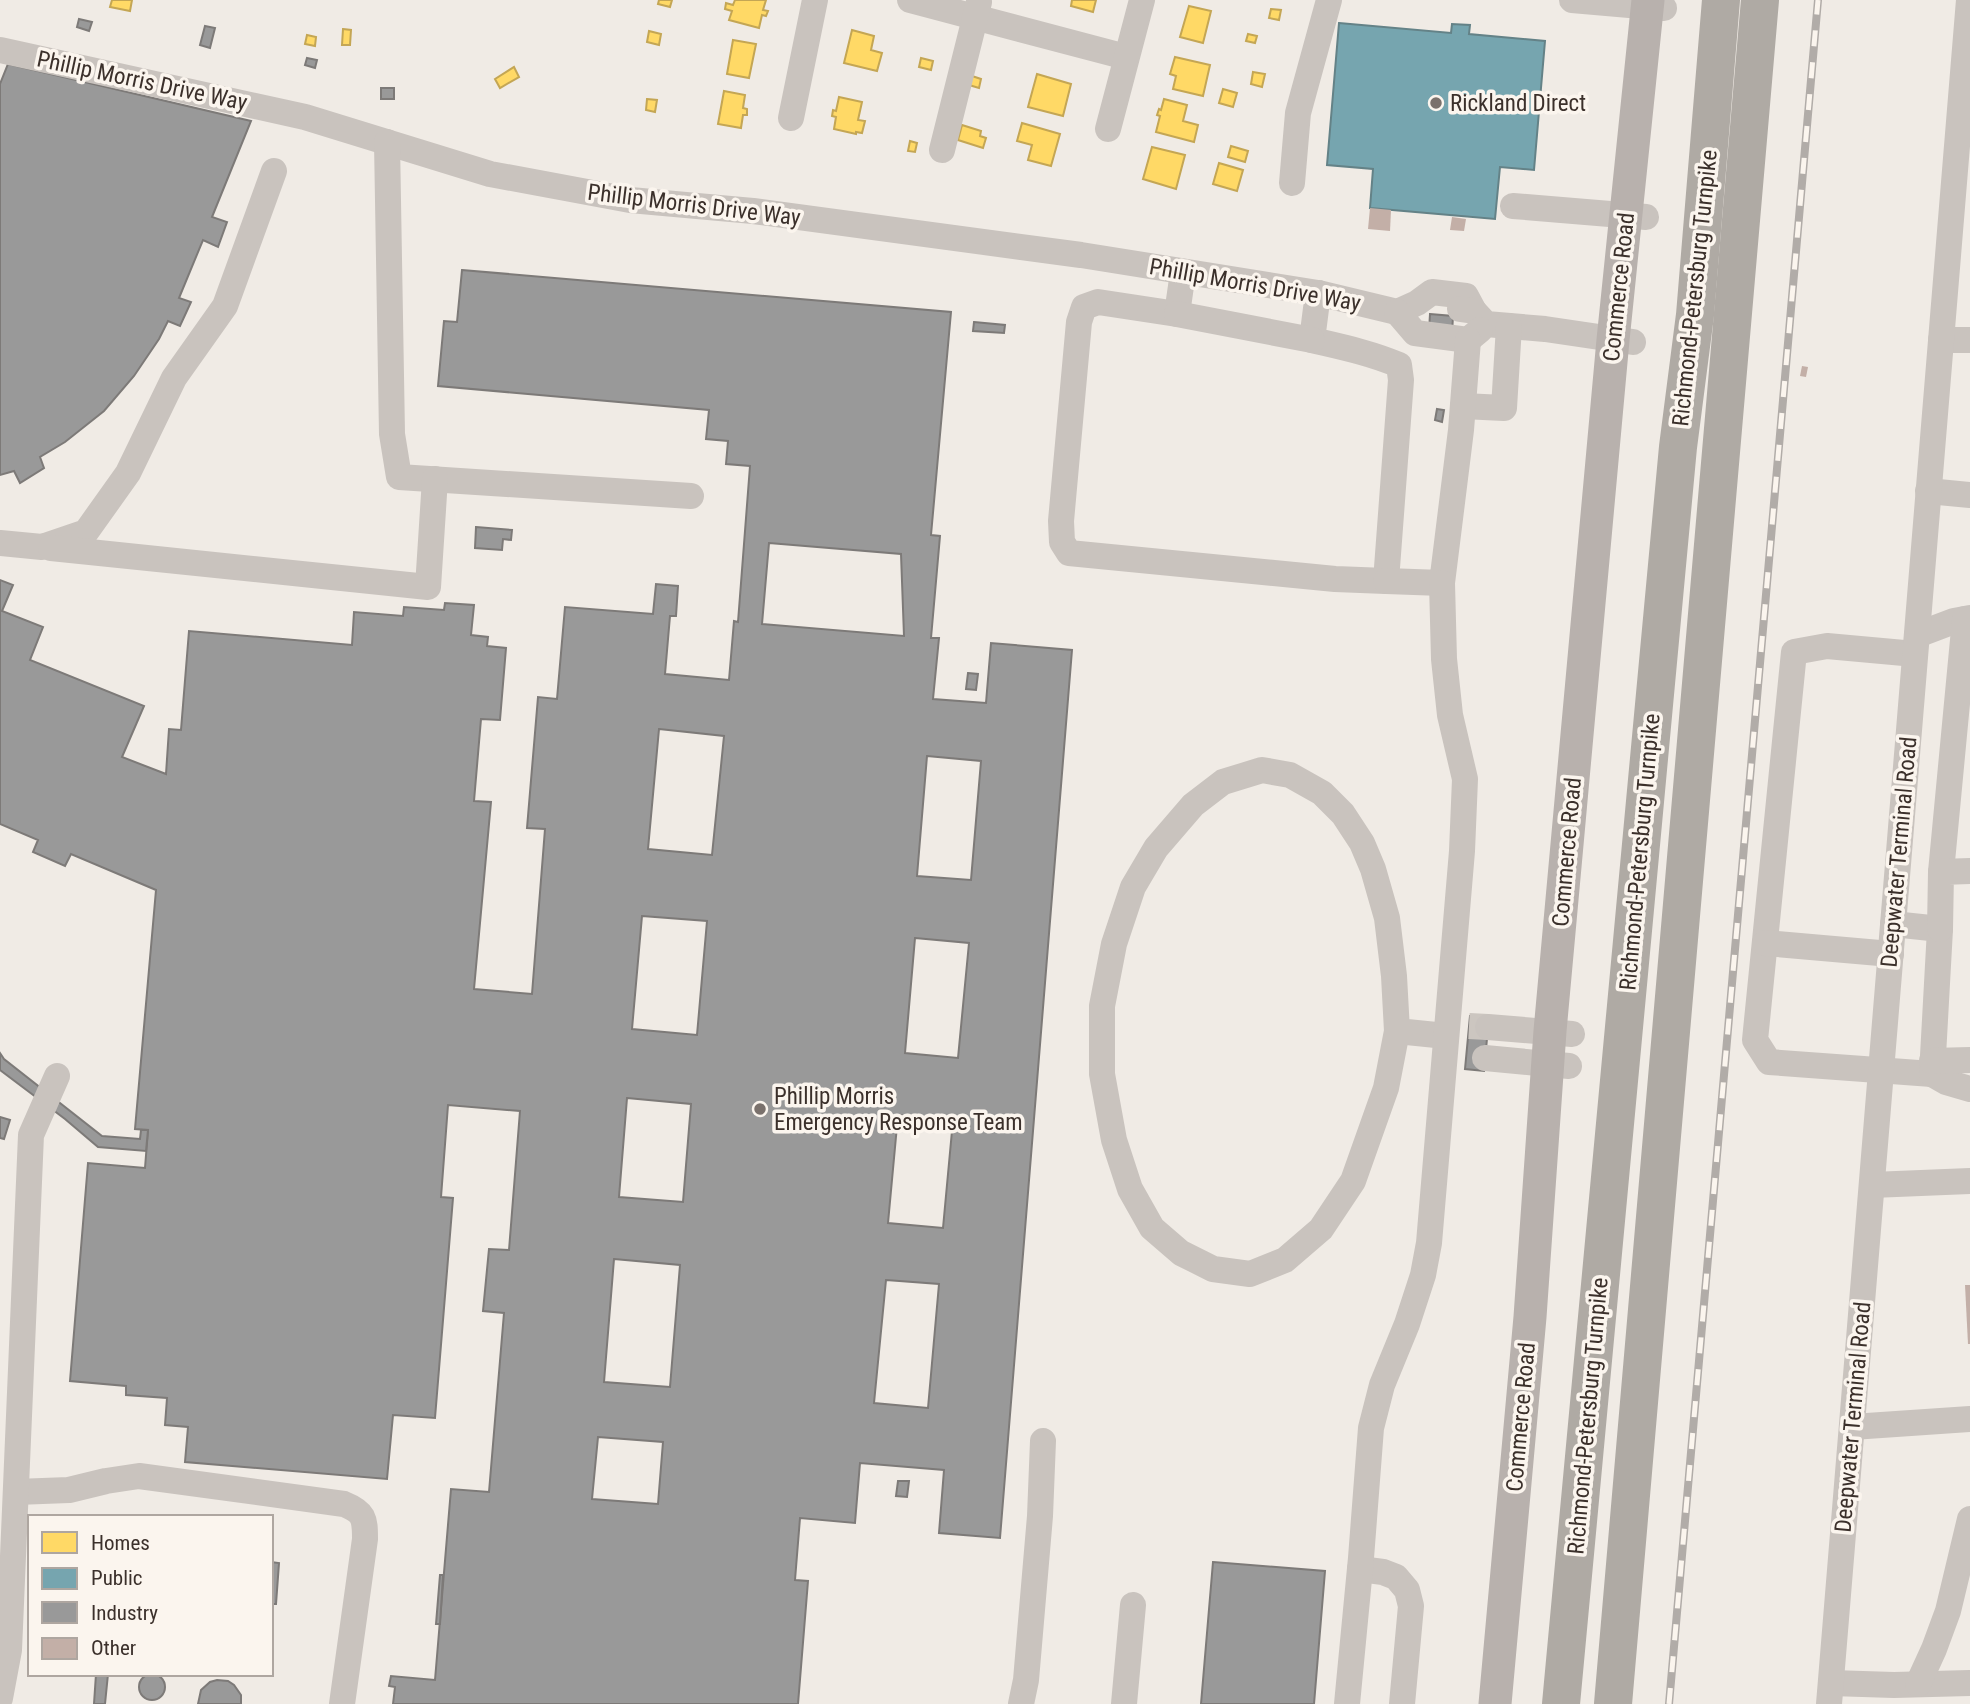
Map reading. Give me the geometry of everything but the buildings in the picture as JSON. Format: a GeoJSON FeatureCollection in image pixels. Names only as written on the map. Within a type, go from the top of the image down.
{"type":"FeatureCollection","features":[{"type":"Feature","properties":{"kind":"highway","name":"Richmond-Petersburg Turnpike"},"geometry":{"type":"LineString","coordinates":[[1560,1704],[1678,447],[1695,314],[1721,0]]}},
{"type":"Feature","properties":{"kind":"highway","name":"Richmond-Petersburg Turnpike"},"geometry":{"type":"LineString","coordinates":[[1613,1704],[1760,0]]}},
{"type":"Feature","properties":{"kind":"main road","name":"Commerce Road"},"geometry":{"type":"LineString","coordinates":[[1495,1704],[1530,1317],[1558,1065],[1656,4]]}},
{"type":"Feature","properties":{"kind":"main road","name":"Commerce Road"},"geometry":{"type":"LineString","coordinates":[[1515,1704],[1540,1432],[1558,1065]]}},
{"type":"Feature","properties":{"kind":"street"},"geometry":{"type":"LineString","coordinates":[[791,118],[815,0]]}},
{"type":"Feature","properties":{"kind":"street"},"geometry":{"type":"LineString","coordinates":[[910,0],[977,8],[1126,57]]}},
{"type":"Feature","properties":{"kind":"street"},"geometry":{"type":"LineString","coordinates":[[1108,129],[1142,0]]}},
{"type":"Feature","properties":{"kind":"street"},"geometry":{"type":"LineString","coordinates":[[1292,183],[1298,113],[1329,0]]}},
{"type":"Feature","properties":{"kind":"street"},"geometry":{"type":"LineString","coordinates":[[1572,0],[1656,4]]}},
{"type":"Feature","properties":{"kind":"street","name":"Deepwater Terminal Road"},"geometry":{"type":"LineString","coordinates":[[1830,1693],[1969,0]]}},
{"type":"Feature","properties":{"kind":"street"},"geometry":{"type":"LineString","coordinates":[[942,150],[977,8]]}},
{"type":"Feature","properties":{"kind":"street","name":"Phillip Morris Drive Way"},"geometry":{"type":"LineString","coordinates":[[0,50],[305,117],[490,174],[630,200],[781,215],[1068,253],[1407,308],[1484,325],[1545,329],[1623,341]]}},
{"type":"Feature","properties":{"kind":"street"},"geometry":{"type":"LineString","coordinates":[[387,142],[392,434],[399,477],[691,496]]}},
{"type":"Feature","properties":{"kind":"street"},"geometry":{"type":"LineString","coordinates":[[42,547],[86,532],[128,473],[174,378],[225,306],[274,170]]}},
{"type":"Feature","properties":{"kind":"street"},"geometry":{"type":"LineString","coordinates":[[1513,206],[1636,216]]}},
{"type":"Feature","properties":{"kind":"street"},"geometry":{"type":"LineString","coordinates":[[1177,314],[1183,272]]}},
{"type":"Feature","properties":{"kind":"street"},"geometry":{"type":"LineString","coordinates":[[1312,341],[1318,293]]}},
{"type":"Feature","properties":{"kind":"street"},"geometry":{"type":"LineString","coordinates":[[1386,581],[1401,380],[1399,365],[1363,352],[1177,314],[1098,302],[1084,307],[1079,322],[1061,521],[1062,542],[1069,553],[1335,579],[1386,581],[1442,583]]}},
{"type":"Feature","properties":{"kind":"street"},"geometry":{"type":"LineString","coordinates":[[1462,418],[1504,408],[1484,325]]}},
{"type":"Feature","properties":{"kind":"street"},"geometry":{"type":"LineString","coordinates":[[1347,1704],[1371,1428],[1382,1385],[1407,1324],[1423,1275],[1464,1041],[1462,851],[1465,779],[1450,715],[1444,659],[1442,583],[1462,418],[1484,325]]}},
{"type":"Feature","properties":{"kind":"street"},"geometry":{"type":"LineString","coordinates":[[1941,340],[1970,340]]}},
{"type":"Feature","properties":{"kind":"street"},"geometry":{"type":"LineString","coordinates":[[0,543],[428,587],[435,479]]}},
{"type":"Feature","properties":{"kind":"street"},"geometry":{"type":"LineString","coordinates":[[1928,491],[1970,495]]}},
{"type":"Feature","properties":{"kind":"street"},"geometry":{"type":"LineString","coordinates":[[1970,1060],[1932,1067],[1881,1071],[1769,1062],[1755,1040],[1794,652],[1827,646],[1916,644],[1954,621],[1968,618],[1941,872],[1932,1067],[1945,1082],[1970,1089]]}},
{"type":"Feature","properties":{"kind":"street"},"geometry":{"type":"LineString","coordinates":[[1262,770],[1290,775],[1322,793],[1343,814],[1362,843],[1373,869],[1387,918],[1397,1031],[1386,1088],[1353,1181],[1321,1229],[1286,1260],[1250,1274],[1213,1269],[1181,1253],[1152,1228],[1130,1189],[1114,1140],[1102,1074],[1102,1006],[1114,944],[1133,887],[1156,848],[1193,805],[1223,782],[1262,770]]}},
{"type":"Feature","properties":{"kind":"street"},"geometry":{"type":"LineString","coordinates":[[1941,872],[1970,871]]}},
{"type":"Feature","properties":{"kind":"street"},"geometry":{"type":"LineString","coordinates":[[1893,924],[1940,929]]}},
{"type":"Feature","properties":{"kind":"street"},"geometry":{"type":"LineString","coordinates":[[1765,943],[1891,954]]}},
{"type":"Feature","properties":{"kind":"street"},"geometry":{"type":"LineString","coordinates":[[1397,1031],[1464,1041],[1558,1065]]}},
{"type":"Feature","properties":{"kind":"street"},"geometry":{"type":"LineString","coordinates":[[1464,1041],[1561,1032]]}},
{"type":"Feature","properties":{"kind":"street"},"geometry":{"type":"LineString","coordinates":[[0,1698],[9,1650],[31,1135],[57,1076]]}},
{"type":"Feature","properties":{"kind":"street"},"geometry":{"type":"LineString","coordinates":[[1872,1185],[1970,1181]]}},
{"type":"Feature","properties":{"kind":"street"},"geometry":{"type":"LineString","coordinates":[[1852,1427],[1970,1419]]}},
{"type":"Feature","properties":{"kind":"street"},"geometry":{"type":"LineString","coordinates":[[1021,1704],[1026,1680],[1040,1516],[1043,1441]]}},
{"type":"Feature","properties":{"kind":"street"},"geometry":{"type":"LineString","coordinates":[[16,1492],[69,1490],[106,1480],[139,1476],[344,1504],[358,1509],[365,1521],[365,1539],[342,1704]]}},
{"type":"Feature","properties":{"kind":"street"},"geometry":{"type":"LineString","coordinates":[[1918,1684],[1948,1611],[1970,1519]]}},
{"type":"Feature","properties":{"kind":"street"},"geometry":{"type":"LineString","coordinates":[[1360,1569],[1396,1577],[1408,1590],[1410,1606],[1402,1704]]}},
{"type":"Feature","properties":{"kind":"street"},"geometry":{"type":"LineString","coordinates":[[1124,1704],[1133,1605]]}},
{"type":"Feature","properties":{"kind":"street"},"geometry":{"type":"LineString","coordinates":[[1830,1693],[1894,1685],[1970,1683]]}},
{"type":"Feature","properties":{"kind":"tunnel"},"geometry":{"type":"LineString","coordinates":[[1469,1026],[1488,1027]]}},
{"type":"Feature","properties":{"kind":"railway"},"geometry":{"type":"LineString","coordinates":[[1669,1704],[1818,0]]}},
{"type":"Feature","properties":{"kind":"place","name":"Rickland Direct"},"geometry":{"type":"Point","coordinates":[1436,103]}},
{"type":"Feature","properties":{"kind":"place","name":"Phillip Morris Emergency Response Team"},"geometry":{"type":"Point","coordinates":[760,1109]}}]}
